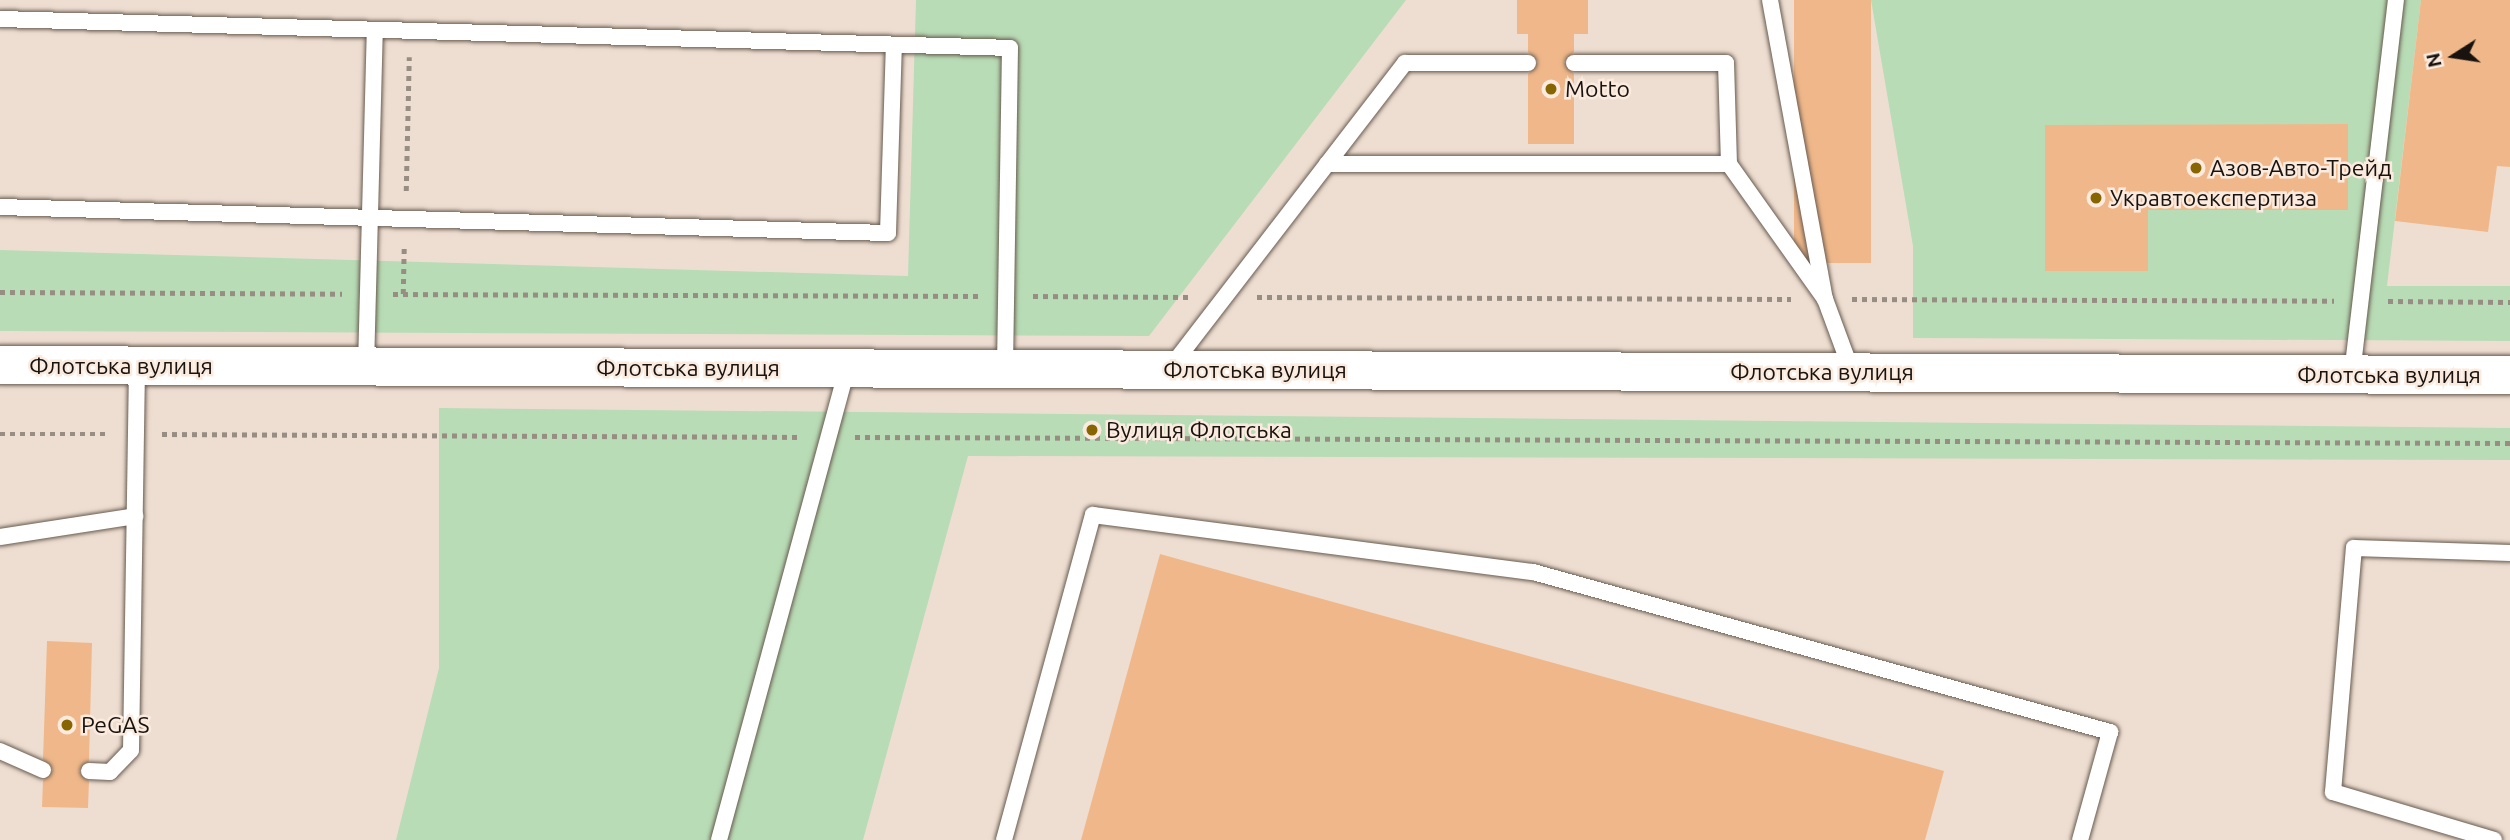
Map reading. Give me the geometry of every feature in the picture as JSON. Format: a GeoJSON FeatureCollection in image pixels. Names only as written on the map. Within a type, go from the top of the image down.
{"type":"FeatureCollection","features":[{"type":"Feature","properties":{"kind":"street","name":"Флотська вулиця"},"geometry":{"type":"LineString","coordinates":[[0,365],[2510,375]]}},
{"type":"Feature","properties":{"kind":"lane"},"geometry":{"type":"LineString","coordinates":[[1770,0],[1825,299],[1852,372]]}},
{"type":"Feature","properties":{"kind":"lane"},"geometry":{"type":"LineString","coordinates":[[2352,374],[2396,0]]}},
{"type":"Feature","properties":{"kind":"lane"},"geometry":{"type":"LineString","coordinates":[[0,19],[1010,48],[1005,369]]}},
{"type":"Feature","properties":{"kind":"lane"},"geometry":{"type":"LineString","coordinates":[[366,367],[375,30]]}},
{"type":"Feature","properties":{"kind":"lane"},"geometry":{"type":"LineString","coordinates":[[0,207],[888,233],[894,45]]}},
{"type":"Feature","properties":{"kind":"lane"},"geometry":{"type":"LineString","coordinates":[[1169,370],[1405,63],[1528,63]]}},
{"type":"Feature","properties":{"kind":"lane"},"geometry":{"type":"LineString","coordinates":[[1574,63],[1727,63],[1729,164],[1825,299]]}},
{"type":"Feature","properties":{"kind":"lane"},"geometry":{"type":"LineString","coordinates":[[1327,164],[1729,164]]}},
{"type":"Feature","properties":{"kind":"lane"},"geometry":{"type":"LineString","coordinates":[[89,771],[110,772],[131,750],[137,366]]}},
{"type":"Feature","properties":{"kind":"lane"},"geometry":{"type":"LineString","coordinates":[[719,840],[847,369]]}},
{"type":"Feature","properties":{"kind":"lane"},"geometry":{"type":"LineString","coordinates":[[1004,840],[1093,515],[1533,572],[2110,732],[2080,840]]}},
{"type":"Feature","properties":{"kind":"lane"},"geometry":{"type":"LineString","coordinates":[[0,537],[135,516]]}},
{"type":"Feature","properties":{"kind":"lane"},"geometry":{"type":"LineString","coordinates":[[2494,840],[2333,792],[2354,548],[2510,553]]}},
{"type":"Feature","properties":{"kind":"lane"},"geometry":{"type":"LineString","coordinates":[[0,751],[43,770]]}},
{"type":"Feature","properties":{"kind":"path"},"geometry":{"type":"LineString","coordinates":[[403,294],[410,31]]}},
{"type":"Feature","properties":{"kind":"path"},"geometry":{"type":"LineString","coordinates":[[0,292],[2510,302]]}},
{"type":"Feature","properties":{"kind":"path"},"geometry":{"type":"LineString","coordinates":[[0,434],[2510,443]]}},
{"type":"Feature","properties":{"kind":"green space"},"geometry":{"type":"Polygon","coordinates":[[[916,0],[1406,0],[1149,336],[0,331],[0,250],[908,276],[916,0]]]}},
{"type":"Feature","properties":{"kind":"green space"},"geometry":{"type":"Polygon","coordinates":[[[1871,0],[2421,0],[2387,286],[2510,286],[2510,341],[1913,338],[1913,246],[1871,0]]]}},
{"type":"Feature","properties":{"kind":"green space"},"geometry":{"type":"Polygon","coordinates":[[[439,408],[2510,428],[2510,460],[968,456],[863,840],[396,840],[439,668],[439,408]]]}},
{"type":"Feature","properties":{"kind":"building"},"geometry":{"type":"Polygon","coordinates":[[[1517,0],[1588,0],[1588,34],[1574,34],[1574,52],[1564,62],[1574,74],[1574,144],[1528,144],[1528,74],[1538,62],[1528,52],[1528,34],[1517,34],[1517,0]]]}},
{"type":"Feature","properties":{"kind":"building"},"geometry":{"type":"Polygon","coordinates":[[[1794,0],[1871,0],[1871,263],[1794,263],[1794,0]]]}},
{"type":"Feature","properties":{"kind":"building"},"geometry":{"type":"Polygon","coordinates":[[[2421,0],[2510,0],[2510,167],[2497,166],[2488,232],[2395,221],[2421,0]]]}},
{"type":"Feature","properties":{"kind":"building"},"geometry":{"type":"Polygon","coordinates":[[[2348,124],[2348,210],[2148,210],[2148,271],[2045,271],[2045,125],[2348,124]]]}},
{"type":"Feature","properties":{"kind":"building"},"geometry":{"type":"Polygon","coordinates":[[[1160,554],[1944,771],[1925,840],[1081,840],[1160,554]]]}},
{"type":"Feature","properties":{"kind":"building"},"geometry":{"type":"Polygon","coordinates":[[[47,641],[92,643],[89,761],[79,771],[89,781],[88,808],[42,807],[43,780],[53,770],[43,759],[47,641]]]}},
{"type":"Feature","properties":{"kind":"place","name":"Motto"},"geometry":{"type":"Point","coordinates":[1551,89]}},
{"type":"Feature","properties":{"kind":"place","name":"Азов-Авто-Трейд"},"geometry":{"type":"Point","coordinates":[2196,168]}},
{"type":"Feature","properties":{"kind":"place","name":"Укравтоекспертиза"},"geometry":{"type":"Point","coordinates":[2096,198]}},
{"type":"Feature","properties":{"kind":"place","name":"Вулиця Флотська"},"geometry":{"type":"Point","coordinates":[1092,430]}},
{"type":"Feature","properties":{"kind":"place","name":"PeGAS"},"geometry":{"type":"Point","coordinates":[67,725]}}]}
